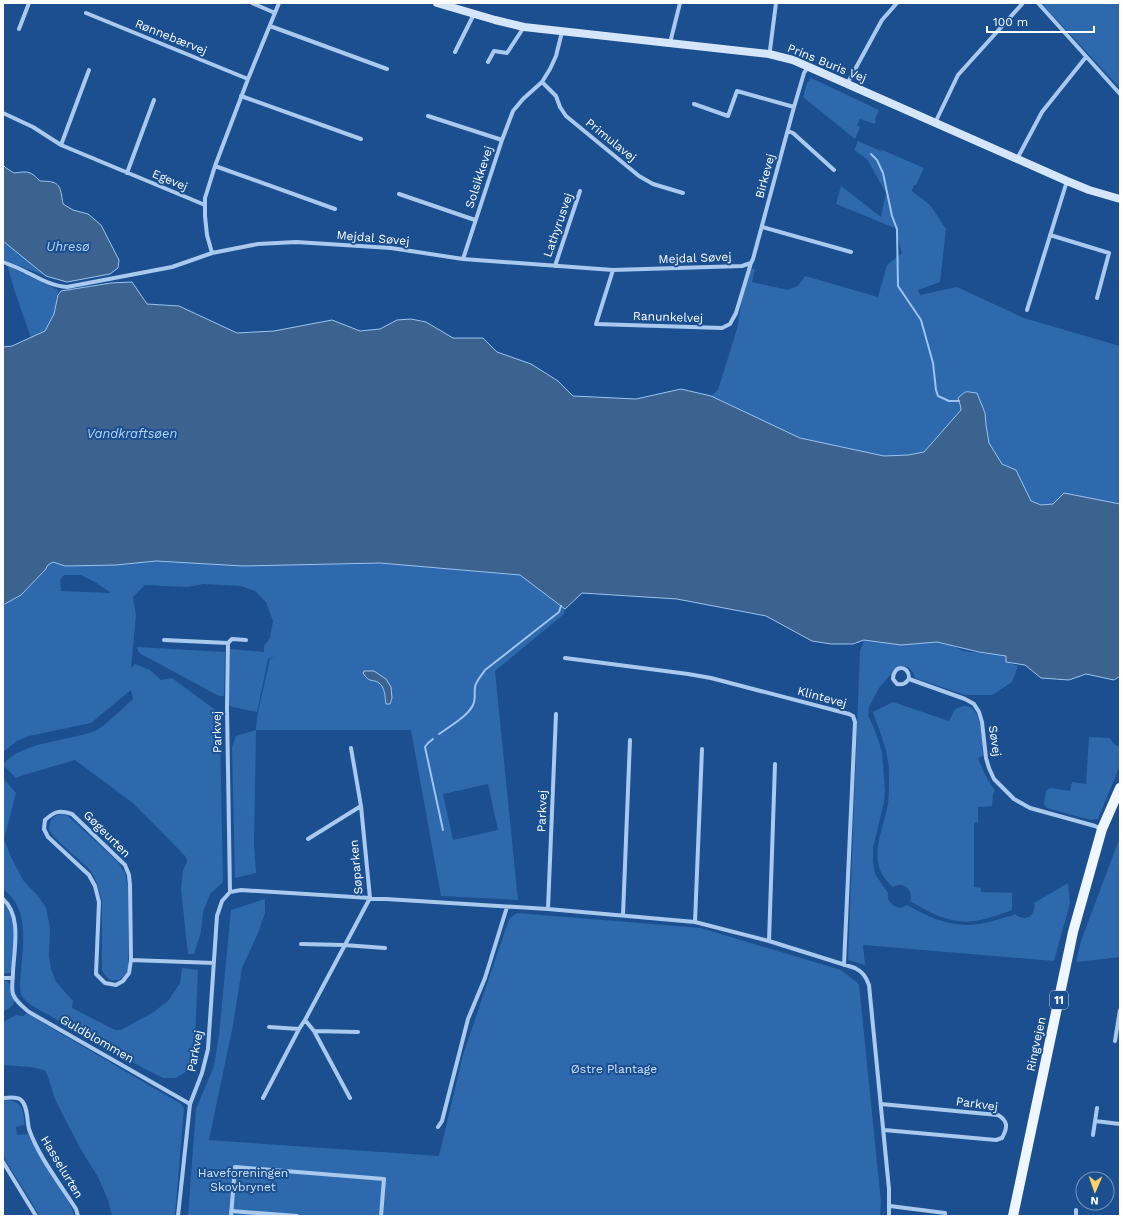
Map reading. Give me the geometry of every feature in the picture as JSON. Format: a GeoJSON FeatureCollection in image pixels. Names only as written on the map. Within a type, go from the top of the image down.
{"type":"FeatureCollection","features":[{"type":"Feature","properties":{"kind":"main road","name":"Ringvejen"},"geometry":{"type":"LineString","coordinates":[[1013,1216],[1073,932],[1102,829],[1120,788]]}},
{"type":"Feature","properties":{"kind":"street"},"geometry":{"type":"LineString","coordinates":[[19,29],[29,3]]}},
{"type":"Feature","properties":{"kind":"street"},"geometry":{"type":"LineString","coordinates":[[252,3],[275,13]]}},
{"type":"Feature","properties":{"kind":"street"},"geometry":{"type":"LineString","coordinates":[[212,253],[207,235],[205,198],[215,166],[248,79],[279,3]]}},
{"type":"Feature","properties":{"kind":"street","name":"Prins Buris Vej"},"geometry":{"type":"LineString","coordinates":[[437,3],[524,26],[769,54],[793,60],[1067,181],[1120,199]]}},
{"type":"Feature","properties":{"kind":"street"},"geometry":{"type":"LineString","coordinates":[[670,43],[680,3]]}},
{"type":"Feature","properties":{"kind":"street"},"geometry":{"type":"LineString","coordinates":[[769,54],[776,3]]}},
{"type":"Feature","properties":{"kind":"street"},"geometry":{"type":"LineString","coordinates":[[847,84],[882,20],[897,3]]}},
{"type":"Feature","properties":{"kind":"street"},"geometry":{"type":"LineString","coordinates":[[935,122],[958,75],[1023,3]]}},
{"type":"Feature","properties":{"kind":"street"},"geometry":{"type":"LineString","coordinates":[[1038,3],[1120,94]]}},
{"type":"Feature","properties":{"kind":"street","name":"Rønnebærvej"},"geometry":{"type":"LineString","coordinates":[[86,13],[248,79]]}},
{"type":"Feature","properties":{"kind":"street"},"geometry":{"type":"LineString","coordinates":[[456,52],[474,14]]}},
{"type":"Feature","properties":{"kind":"street"},"geometry":{"type":"LineString","coordinates":[[270,26],[387,68]]}},
{"type":"Feature","properties":{"kind":"street"},"geometry":{"type":"LineString","coordinates":[[488,62],[494,51],[507,53],[524,26]]}},
{"type":"Feature","properties":{"kind":"street","name":"Solsikkevej"},"geometry":{"type":"LineString","coordinates":[[463,259],[513,111],[523,99],[542,82],[550,69],[556,56],[562,31]]}},
{"type":"Feature","properties":{"kind":"street"},"geometry":{"type":"LineString","coordinates":[[1017,159],[1042,112],[1086,56]]}},
{"type":"Feature","properties":{"kind":"street","name":"Birkevej"},"geometry":{"type":"LineString","coordinates":[[751,263],[794,107],[804,73],[808,66]]}},
{"type":"Feature","properties":{"kind":"street"},"geometry":{"type":"LineString","coordinates":[[61,145],[89,70]]}},
{"type":"Feature","properties":{"kind":"street","name":"Primulavej"},"geometry":{"type":"LineString","coordinates":[[542,82],[556,96],[560,107],[566,116],[639,176],[653,184],[683,193]]}},
{"type":"Feature","properties":{"kind":"street"},"geometry":{"type":"LineString","coordinates":[[694,104],[728,116],[737,91],[794,107]]}},
{"type":"Feature","properties":{"kind":"street"},"geometry":{"type":"LineString","coordinates":[[242,96],[361,139]]}},
{"type":"Feature","properties":{"kind":"street"},"geometry":{"type":"LineString","coordinates":[[127,172],[154,100]]}},
{"type":"Feature","properties":{"kind":"street","name":"Egevej"},"geometry":{"type":"LineString","coordinates":[[3,113],[33,127],[61,145],[205,205]]}},
{"type":"Feature","properties":{"kind":"street","name":"Solsikkevej"},"geometry":{"type":"LineString","coordinates":[[428,116],[502,140]]}},
{"type":"Feature","properties":{"kind":"street"},"geometry":{"type":"LineString","coordinates":[[788,131],[793,133],[834,170]]}},
{"type":"Feature","properties":{"kind":"street"},"geometry":{"type":"LineString","coordinates":[[215,166],[335,209]]}},
{"type":"Feature","properties":{"kind":"street"},"geometry":{"type":"LineString","coordinates":[[1027,310],[1067,181]]}},
{"type":"Feature","properties":{"kind":"street","name":"Lathyrusvej"},"geometry":{"type":"LineString","coordinates":[[555,266],[580,191]]}},
{"type":"Feature","properties":{"kind":"street","name":"Solsikkevej"},"geometry":{"type":"LineString","coordinates":[[399,194],[475,220]]}},
{"type":"Feature","properties":{"kind":"street"},"geometry":{"type":"LineString","coordinates":[[762,227],[852,252]]}},
{"type":"Feature","properties":{"kind":"street"},"geometry":{"type":"LineString","coordinates":[[1050,236],[1109,253],[1097,298]]}},
{"type":"Feature","properties":{"kind":"street","name":"Mejdal Søvej"},"geometry":{"type":"LineString","coordinates":[[3,262],[58,287],[67,287],[172,268],[212,253],[258,244],[296,242],[391,248],[463,259],[613,270],[742,266],[751,263]]}},
{"type":"Feature","properties":{"kind":"street","name":"Ranunkelvej"},"geometry":{"type":"LineString","coordinates":[[613,270],[596,324],[722,328],[730,324],[736,312],[751,263]]}},
{"type":"Feature","properties":{"kind":"street"},"geometry":{"type":"LineString","coordinates":[[164,640],[228,643],[232,640],[246,640]]}},
{"type":"Feature","properties":{"kind":"street","name":"Parkvej"},"geometry":{"type":"LineString","coordinates":[[178,1216],[190,1104],[202,1073],[208,1049],[217,916],[222,901],[230,892],[227,708],[228,643]]}},
{"type":"Feature","properties":{"kind":"street","name":"Klintevej"},"geometry":{"type":"LineString","coordinates":[[565,658],[711,678],[853,716],[855,722],[844,965]]}},
{"type":"Feature","properties":{"kind":"street","name":"Søvej"},"geometry":{"type":"LineString","coordinates":[[901,668],[906,670],[909,675],[909,679],[906,683],[897,684],[893,679],[893,674],[896,670],[901,668]]}},
{"type":"Feature","properties":{"kind":"street","name":"Søvej"},"geometry":{"type":"LineString","coordinates":[[909,679],[965,699],[974,704],[980,712],[986,758],[989,768],[994,779],[1014,799],[1030,808],[1097,826],[1102,829]]}},
{"type":"Feature","properties":{"kind":"street","name":"Parkvej"},"geometry":{"type":"LineString","coordinates":[[548,909],[556,714]]}},
{"type":"Feature","properties":{"kind":"street"},"geometry":{"type":"LineString","coordinates":[[623,916],[630,740]]}},
{"type":"Feature","properties":{"kind":"street","name":"Søparken"},"geometry":{"type":"LineString","coordinates":[[263,1098],[370,898],[361,806],[351,748]]}},
{"type":"Feature","properties":{"kind":"street"},"geometry":{"type":"LineString","coordinates":[[695,922],[702,749]]}},
{"type":"Feature","properties":{"kind":"street"},"geometry":{"type":"LineString","coordinates":[[769,941],[775,764]]}},
{"type":"Feature","properties":{"kind":"street"},"geometry":{"type":"LineString","coordinates":[[308,839],[361,806]]}},
{"type":"Feature","properties":{"kind":"street","name":"Gøgeurten"},"geometry":{"type":"LineString","coordinates":[[62,811],[72,814],[125,865],[129,875],[130,885],[131,960],[129,973],[116,985],[105,983],[96,974],[99,902],[89,875],[48,837],[44,828],[45,820],[52,813],[62,811]]}},
{"type":"Feature","properties":{"kind":"street"},"geometry":{"type":"LineString","coordinates":[[230,892],[241,890],[507,906],[695,922],[769,941],[855,968],[862,972],[868,985],[890,1189],[889,1216]]}},
{"type":"Feature","properties":{"kind":"street","name":"Guldblommen"},"geometry":{"type":"LineString","coordinates":[[3,899],[9,904],[14,916],[15,932],[13,993],[19,1004],[29,1012],[190,1104]]}},
{"type":"Feature","properties":{"kind":"street"},"geometry":{"type":"LineString","coordinates":[[438,1127],[442,1121],[468,1019],[485,978],[507,906]]}},
{"type":"Feature","properties":{"kind":"street"},"geometry":{"type":"LineString","coordinates":[[301,944],[385,948]]}},
{"type":"Feature","properties":{"kind":"street"},"geometry":{"type":"LineString","coordinates":[[131,960],[214,963]]}},
{"type":"Feature","properties":{"kind":"street"},"geometry":{"type":"LineString","coordinates":[[3,978],[13,978]]}},
{"type":"Feature","properties":{"kind":"street"},"geometry":{"type":"LineString","coordinates":[[1115,1041],[1118,1030],[1120,1010]]}},
{"type":"Feature","properties":{"kind":"street"},"geometry":{"type":"LineString","coordinates":[[305,1020],[314,1030],[350,1098]]}},
{"type":"Feature","properties":{"kind":"street"},"geometry":{"type":"LineString","coordinates":[[269,1027],[299,1029]]}},
{"type":"Feature","properties":{"kind":"street"},"geometry":{"type":"LineString","coordinates":[[314,1030],[358,1032]]}},
{"type":"Feature","properties":{"kind":"street","name":"Hasselurten"},"geometry":{"type":"LineString","coordinates":[[3,1098],[16,1098],[22,1100],[25,1105],[29,1128],[38,1150],[76,1209],[78,1216]]}},
{"type":"Feature","properties":{"kind":"street","name":"Parkvej"},"geometry":{"type":"LineString","coordinates":[[881,1104],[998,1115],[1003,1118],[1006,1124],[1005,1132],[1002,1138],[996,1140],[884,1130]]}},
{"type":"Feature","properties":{"kind":"street"},"geometry":{"type":"LineString","coordinates":[[1093,1135],[1097,1108]]}},
{"type":"Feature","properties":{"kind":"street"},"geometry":{"type":"LineString","coordinates":[[1095,1121],[1120,1124]]}},
{"type":"Feature","properties":{"kind":"street"},"geometry":{"type":"LineString","coordinates":[[3,1162],[36,1216]]}},
{"type":"Feature","properties":{"kind":"street"},"geometry":{"type":"LineString","coordinates":[[297,1216],[231,1214],[235,1167],[384,1179],[381,1216]]}},
{"type":"Feature","properties":{"kind":"street"},"geometry":{"type":"LineString","coordinates":[[890,1206],[945,1213],[945,1216]]}},
{"type":"Feature","properties":{"kind":"green space"},"geometry":{"type":"Polygon","coordinates":[[[1041,3],[1120,3],[1120,88],[1041,3]]]}},
{"type":"Feature","properties":{"kind":"green space"},"geometry":{"type":"Polygon","coordinates":[[[811,78],[879,110],[875,119],[875,124],[860,119],[857,125],[860,127],[855,139],[803,97],[807,83],[811,78]]]}},
{"type":"Feature","properties":{"kind":"green space"},"geometry":{"type":"Polygon","coordinates":[[[858,141],[924,168],[912,191],[930,205],[946,229],[940,282],[918,290],[920,295],[957,287],[1024,318],[1120,346],[1120,504],[1064,493],[1053,504],[1041,505],[1031,501],[1016,470],[1002,464],[989,443],[985,413],[971,392],[968,391],[958,398],[961,410],[924,452],[908,455],[884,456],[800,438],[711,396],[718,390],[737,329],[742,300],[751,269],[755,269],[752,282],[788,290],[798,286],[805,276],[878,297],[887,265],[902,253],[895,228],[836,204],[841,186],[881,217],[886,193],[867,159],[854,150],[858,141]]]}},
{"type":"Feature","properties":{"kind":"green space"},"geometry":{"type":"Polygon","coordinates":[[[3,241],[46,276],[3,260],[3,241]]]}},
{"type":"Feature","properties":{"kind":"green space"},"geometry":{"type":"Polygon","coordinates":[[[7,265],[58,290],[54,314],[45,331],[31,338],[15,292],[7,265]]]}},
{"type":"Feature","properties":{"kind":"green space"},"geometry":{"type":"Polygon","coordinates":[[[156,561],[243,566],[380,563],[520,575],[565,609],[564,614],[495,671],[518,900],[441,896],[411,730],[256,730],[257,717],[270,659],[275,656],[268,659],[257,712],[232,707],[229,705],[230,649],[264,652],[264,646],[270,638],[273,621],[266,602],[255,591],[241,586],[203,584],[188,587],[145,585],[133,597],[136,615],[131,668],[135,664],[150,670],[161,680],[172,678],[218,712],[220,729],[223,882],[210,894],[203,912],[201,932],[194,954],[188,954],[181,889],[183,870],[187,862],[186,857],[133,803],[75,760],[16,778],[3,765],[10,757],[20,751],[99,729],[133,699],[131,690],[91,723],[29,736],[17,741],[3,752],[3,605],[21,595],[48,565],[53,562],[65,566],[116,565],[156,561]],[[64,575],[60,580],[61,591],[111,593],[95,582],[81,575],[64,575]],[[488,784],[443,794],[453,840],[498,830],[488,784]]]}},
{"type":"Feature","properties":{"kind":"green space"},"geometry":{"type":"Polygon","coordinates":[[[864,640],[901,645],[937,642],[963,651],[1007,656],[1006,662],[1018,666],[1012,682],[992,695],[965,695],[915,678],[913,672],[908,667],[900,666],[894,669],[879,688],[869,707],[868,715],[882,752],[885,790],[884,802],[873,848],[873,861],[875,874],[888,893],[888,899],[892,905],[901,908],[907,905],[936,919],[960,925],[990,922],[1015,914],[1022,918],[1029,917],[1032,915],[1034,903],[1068,883],[1070,903],[1054,961],[863,945],[865,965],[848,960],[860,651],[864,640]]]}},
{"type":"Feature","properties":{"kind":"green space"},"geometry":{"type":"Polygon","coordinates":[[[137,647],[225,652],[224,696],[219,696],[141,654],[137,647]]]}},
{"type":"Feature","properties":{"kind":"green space"},"geometry":{"type":"Polygon","coordinates":[[[893,702],[949,721],[955,709],[964,706],[970,707],[975,711],[980,726],[983,756],[978,758],[984,773],[995,791],[993,794],[992,806],[978,807],[978,822],[974,823],[974,887],[981,888],[981,892],[1012,893],[1012,910],[979,920],[965,922],[952,920],[933,914],[921,908],[910,901],[911,897],[907,888],[900,885],[893,887],[884,878],[878,859],[878,848],[888,804],[889,768],[884,744],[873,712],[893,702]]]}},
{"type":"Feature","properties":{"kind":"green space"},"geometry":{"type":"Polygon","coordinates":[[[256,730],[254,844],[256,873],[235,878],[232,747],[236,736],[256,730]]]}},
{"type":"Feature","properties":{"kind":"green space"},"geometry":{"type":"Polygon","coordinates":[[[1089,737],[1110,738],[1114,744],[1120,747],[1120,765],[1098,819],[1091,820],[1047,808],[1044,804],[1046,791],[1050,788],[1070,791],[1072,782],[1086,784],[1089,737]]]}},
{"type":"Feature","properties":{"kind":"green space"},"geometry":{"type":"Polygon","coordinates":[[[3,778],[16,793],[4,839],[11,857],[23,880],[38,896],[46,908],[50,927],[49,956],[51,969],[56,982],[73,1001],[72,1008],[115,1030],[121,1030],[152,1013],[168,1001],[180,983],[182,968],[198,970],[195,1039],[187,1071],[176,1078],[163,1078],[124,1058],[31,1005],[22,996],[20,984],[23,950],[23,927],[17,906],[12,897],[3,889],[3,778]]]}},
{"type":"Feature","properties":{"kind":"green space"},"geometry":{"type":"Polygon","coordinates":[[[62,814],[68,816],[117,861],[125,873],[128,888],[128,967],[120,979],[108,979],[102,970],[102,901],[94,876],[88,868],[55,838],[49,830],[52,819],[62,814]]]}},
{"type":"Feature","properties":{"kind":"green space"},"geometry":{"type":"Polygon","coordinates":[[[1120,837],[1120,957],[1076,962],[1081,941],[1120,837]]]}},
{"type":"Feature","properties":{"kind":"green space","name":"Østre Plantage"},"geometry":{"type":"Polygon","coordinates":[[[265,899],[265,913],[258,933],[242,968],[233,1025],[209,1140],[439,1156],[463,1055],[509,919],[517,913],[701,928],[841,970],[859,984],[881,1202],[880,1216],[188,1216],[196,1109],[214,1066],[219,1035],[231,910],[265,899]]]}},
{"type":"Feature","properties":{"kind":"green space"},"geometry":{"type":"Polygon","coordinates":[[[3,902],[11,918],[14,944],[11,971],[10,973],[3,974],[3,902]]]}},
{"type":"Feature","properties":{"kind":"green space"},"geometry":{"type":"Polygon","coordinates":[[[3,981],[7,981],[9,983],[15,1000],[9,1008],[3,1012],[3,981]]]}},
{"type":"Feature","properties":{"kind":"green space"},"geometry":{"type":"Polygon","coordinates":[[[26,1013],[181,1104],[184,1108],[175,1216],[112,1216],[108,1200],[98,1177],[80,1148],[55,1099],[47,1074],[44,1070],[31,1067],[3,1065],[3,1022],[16,1015],[24,1016],[26,1013]]]}},
{"type":"Feature","properties":{"kind":"green space"},"geometry":{"type":"Polygon","coordinates":[[[3,1101],[13,1101],[20,1105],[23,1111],[25,1125],[16,1127],[17,1135],[28,1134],[39,1155],[65,1195],[75,1216],[40,1216],[7,1163],[3,1154],[3,1101]]]}},
{"type":"Feature","properties":{"kind":"water","name":"Uhresø"},"geometry":{"type":"Polygon","coordinates":[[[3,165],[14,173],[29,172],[40,181],[47,181],[56,184],[60,189],[63,204],[73,210],[88,214],[101,225],[119,260],[118,268],[110,274],[67,282],[46,276],[3,241],[3,165]]]}},
{"type":"Feature","properties":{"kind":"water","name":"Vandkraftsøen"},"geometry":{"type":"Polygon","coordinates":[[[132,282],[147,304],[179,306],[237,333],[274,331],[332,320],[360,331],[380,329],[397,320],[411,319],[426,322],[453,338],[483,338],[497,352],[531,364],[558,381],[573,396],[636,399],[681,389],[711,396],[800,438],[884,456],[908,455],[924,452],[961,410],[958,398],[967,392],[977,393],[985,413],[989,443],[1002,464],[1016,470],[1031,501],[1041,505],[1053,504],[1064,493],[1120,504],[1120,676],[1114,680],[1086,674],[1069,680],[1041,678],[1025,665],[1006,662],[1006,656],[979,652],[937,642],[901,645],[864,640],[853,644],[831,644],[812,641],[766,616],[677,599],[582,593],[565,609],[520,575],[380,563],[243,566],[156,561],[116,565],[65,566],[53,562],[48,565],[21,595],[3,605],[3,347],[12,346],[45,331],[54,314],[58,295],[61,291],[111,283],[132,282]]]}},
{"type":"Feature","properties":{"kind":"water"},"geometry":{"type":"Polygon","coordinates":[[[364,671],[374,671],[386,679],[391,687],[392,698],[390,704],[386,704],[381,685],[377,682],[369,680],[363,673],[364,671]]]}},
{"type":"Feature","properties":{"kind":"waterway"},"geometry":{"type":"LineString","coordinates":[[871,154],[877,160],[883,173],[892,216],[897,229],[898,286],[921,320],[933,363],[938,396],[949,401],[959,401]]}},
{"type":"Feature","properties":{"kind":"waterway"},"geometry":{"type":"LineString","coordinates":[[439,734],[458,721],[471,709],[476,685],[485,670],[559,612],[561,606]]}},
{"type":"Feature","properties":{"kind":"waterway"},"geometry":{"type":"LineString","coordinates":[[433,739],[425,747],[443,830]]}},
{"type":"Feature","properties":{"kind":"park label","name":"Haveforeningen Skovbrynet"},"geometry":{"type":"Point","coordinates":[243,1180]}}]}
